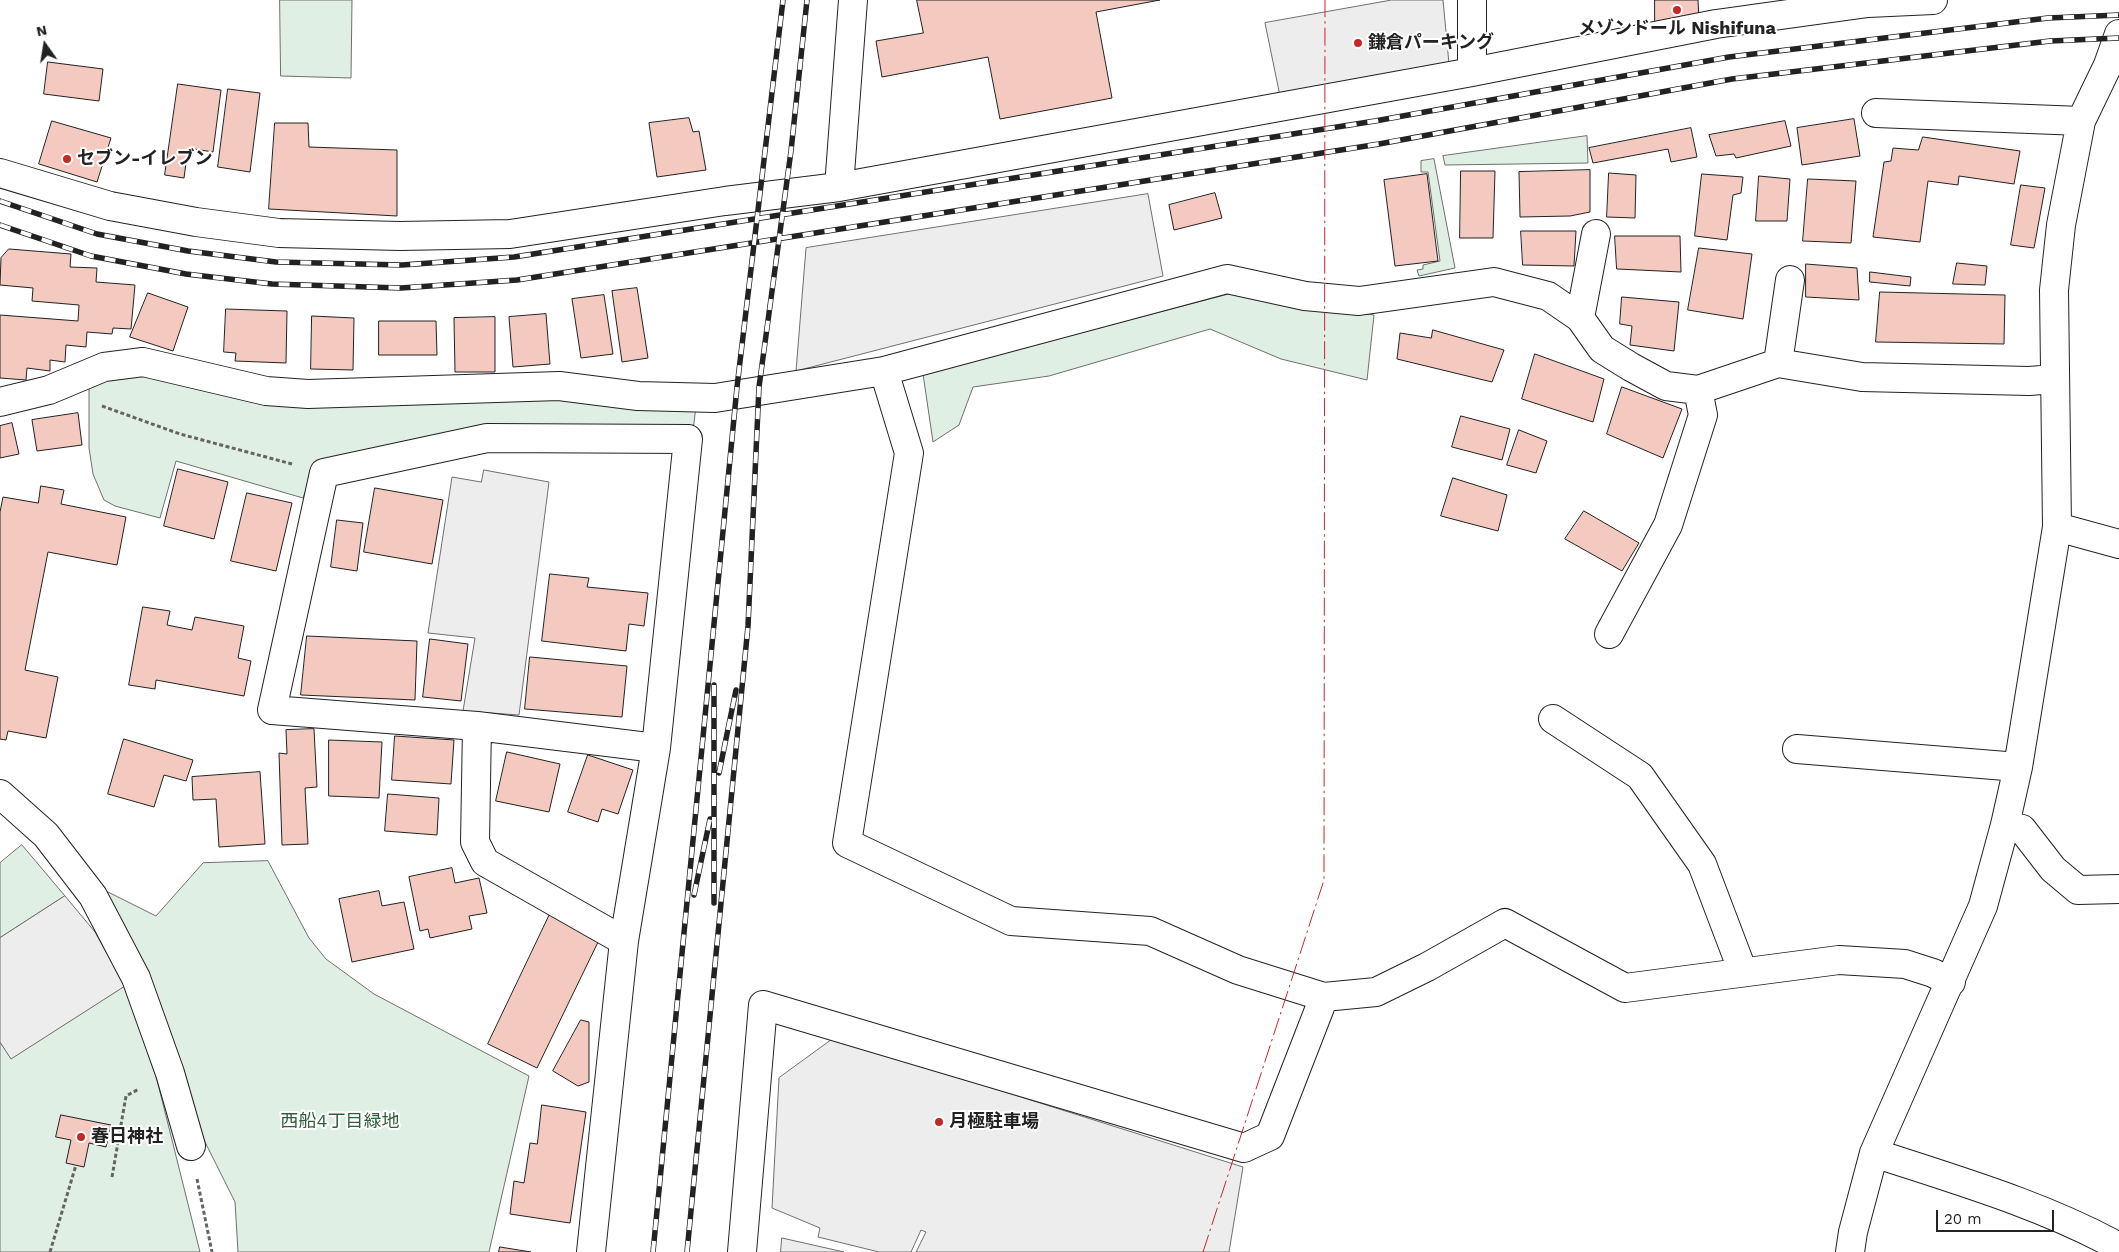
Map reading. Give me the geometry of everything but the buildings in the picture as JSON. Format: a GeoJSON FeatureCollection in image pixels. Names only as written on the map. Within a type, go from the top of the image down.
{"type":"FeatureCollection","features":[{"type":"Feature","properties":{"kind":"street"},"geometry":{"type":"LineString","coordinates":[[839,187],[853,0]]}},
{"type":"Feature","properties":{"kind":"street"},"geometry":{"type":"LineString","coordinates":[[1472,0],[1472,72]]}},
{"type":"Feature","properties":{"kind":"street"},"geometry":{"type":"LineString","coordinates":[[0,172],[110,206],[196,222],[279,233],[400,236],[510,234],[725,201],[839,187],[1472,72],[1716,12],[1933,0]]}},
{"type":"Feature","properties":{"kind":"street"},"geometry":{"type":"LineString","coordinates":[[1850,1252],[1853,1232],[1874,1154],[1983,906],[2005,825],[2018,767],[2057,527],[2054,290],[2061,225],[2081,122],[2113,68],[2119,34]]}},
{"type":"Feature","properties":{"kind":"street"},"geometry":{"type":"LineString","coordinates":[[1876,114],[2081,122]]}},
{"type":"Feature","properties":{"kind":"street"},"geometry":{"type":"LineString","coordinates":[[1580,318],[1596,234]]}},
{"type":"Feature","properties":{"kind":"street"},"geometry":{"type":"LineString","coordinates":[[0,402],[49,390],[104,367],[143,362],[266,390],[308,394],[559,386],[638,396],[714,398],[884,371],[1227,279],[1306,296],[1360,301],[1494,282],[1548,296],[1580,318],[1602,349],[1630,367],[1666,386],[1698,390],[1778,363],[1862,376],[2055,379]]}},
{"type":"Feature","properties":{"kind":"street"},"geometry":{"type":"LineString","coordinates":[[1778,363],[1790,280]]}},
{"type":"Feature","properties":{"kind":"street"},"geometry":{"type":"LineString","coordinates":[[884,371],[909,453],[847,843],[1011,921],[1150,931],[1238,970],[1324,997],[1376,992],[1427,967],[1505,923],[1625,988],[1839,960],[1905,964],[1933,972],[1951,982]]}},
{"type":"Feature","properties":{"kind":"street"},"geometry":{"type":"LineString","coordinates":[[1609,634],[1668,525],[1703,415],[1698,390]]}},
{"type":"Feature","properties":{"kind":"street"},"geometry":{"type":"LineString","coordinates":[[591,1252],[624,941],[656,748],[688,439],[487,438],[324,473],[272,710],[477,726],[656,748]]}},
{"type":"Feature","properties":{"kind":"street"},"geometry":{"type":"LineString","coordinates":[[2057,527],[2119,544]]}},
{"type":"Feature","properties":{"kind":"street"},"geometry":{"type":"LineString","coordinates":[[1552,718],[1640,776],[1702,864],[1743,972]]}},
{"type":"Feature","properties":{"kind":"street"},"geometry":{"type":"LineString","coordinates":[[477,726],[475,842],[485,862],[624,941]]}},
{"type":"Feature","properties":{"kind":"street"},"geometry":{"type":"LineString","coordinates":[[1797,749],[2018,767]]}},
{"type":"Feature","properties":{"kind":"street"},"geometry":{"type":"LineString","coordinates":[[0,794],[46,835],[93,896],[136,978],[170,1073],[190,1146]]}},
{"type":"Feature","properties":{"kind":"street"},"geometry":{"type":"LineString","coordinates":[[2005,825],[2022,829],[2053,869],[2078,890],[2119,889]]}},
{"type":"Feature","properties":{"kind":"street"},"geometry":{"type":"LineString","coordinates":[[742,1252],[763,1005],[1244,1148],[1270,1136],[1324,997]]}},
{"type":"Feature","properties":{"kind":"street"},"geometry":{"type":"LineString","coordinates":[[1874,1154],[1950,1178],[2040,1211],[2119,1247]]}},
{"type":"Feature","properties":{"kind":"path"},"geometry":{"type":"LineString","coordinates":[[49,390],[130,414],[180,434],[324,473]]}},
{"type":"Feature","properties":{"kind":"path"},"geometry":{"type":"LineString","coordinates":[[112,1177],[126,1096],[170,1073]]}},
{"type":"Feature","properties":{"kind":"path"},"geometry":{"type":"LineString","coordinates":[[190,1146],[212,1252]]}},
{"type":"Feature","properties":{"kind":"path"},"geometry":{"type":"LineString","coordinates":[[50,1252],[76,1165]]}},
{"type":"Feature","properties":{"kind":"green space"},"geometry":{"type":"Polygon","coordinates":[[[280,0],[352,0],[351,78],[281,76],[280,0]]]}},
{"type":"Feature","properties":{"kind":"green space"},"geometry":{"type":"Polygon","coordinates":[[[1587,136],[1588,163],[1445,165],[1443,156],[1587,136]]]}},
{"type":"Feature","properties":{"kind":"green space"},"geometry":{"type":"Polygon","coordinates":[[[1434,159],[1455,268],[1419,276],[1417,270],[1423,269],[1423,265],[1440,261],[1428,172],[1421,172],[1421,161],[1434,159]]]}},
{"type":"Feature","properties":{"kind":"green space"},"geometry":{"type":"Polygon","coordinates":[[[1237,292],[1374,315],[1367,380],[1281,359],[1210,329],[1049,376],[973,387],[959,425],[933,442],[923,374],[1237,292]]]}},
{"type":"Feature","properties":{"kind":"green space"},"geometry":{"type":"Polygon","coordinates":[[[145,374],[696,406],[693,431],[483,428],[310,478],[303,498],[176,461],[160,518],[115,506],[104,500],[93,474],[89,448],[89,383],[97,378],[145,374]]]}},
{"type":"Feature","properties":{"kind":"green space"},"geometry":{"type":"Polygon","coordinates":[[[22,845],[65,896],[0,938],[0,863],[22,845]]]}},
{"type":"Feature","properties":{"kind":"green space","name":"西船4丁目緑地"},"geometry":{"type":"Polygon","coordinates":[[[268,861],[309,938],[326,959],[374,994],[529,1076],[489,1252],[238,1252],[235,1202],[183,1098],[92,884],[156,916],[203,863],[268,861]]]}},
{"type":"Feature","properties":{"kind":"green space"},"geometry":{"type":"Polygon","coordinates":[[[125,986],[157,1080],[200,1252],[0,1252],[0,1042],[11,1058],[125,986]]]}},
{"type":"Feature","properties":{"kind":"shaded area","name":"鎌倉パーキング"},"geometry":{"type":"Polygon","coordinates":[[[1392,0],[1443,0],[1449,64],[1280,96],[1265,23],[1392,0]]]}},
{"type":"Feature","properties":{"kind":"shaded area"},"geometry":{"type":"Polygon","coordinates":[[[1148,194],[1163,276],[796,371],[806,248],[1148,194]]]}},
{"type":"Feature","properties":{"kind":"shaded area"},"geometry":{"type":"Polygon","coordinates":[[[484,470],[549,482],[519,715],[463,711],[475,638],[428,633],[452,477],[481,482],[484,470]]]}},
{"type":"Feature","properties":{"kind":"shaded area"},"geometry":{"type":"Polygon","coordinates":[[[65,896],[95,932],[125,986],[11,1059],[0,1042],[0,938],[65,896]]]}},
{"type":"Feature","properties":{"kind":"shaded area","name":"月極駐車場"},"geometry":{"type":"Polygon","coordinates":[[[834,1038],[1243,1167],[1229,1252],[916,1252],[926,1232],[921,1230],[911,1252],[879,1252],[818,1237],[820,1228],[772,1208],[779,1078],[834,1038]]]}},
{"type":"Feature","properties":{"kind":"shaded area"},"geometry":{"type":"Polygon","coordinates":[[[782,1238],[844,1252],[781,1252],[782,1238]]]}},
{"type":"Feature","properties":{"kind":"railway"},"geometry":{"type":"LineString","coordinates":[[653,1252],[737,387],[783,0]]}},
{"type":"Feature","properties":{"kind":"railway"},"geometry":{"type":"LineString","coordinates":[[687,1252],[748,626],[759,387],[791,151],[807,0]]}},
{"type":"Feature","properties":{"kind":"railway"},"geometry":{"type":"LineString","coordinates":[[0,201],[97,234],[188,251],[276,262],[402,265],[514,257],[1375,121],[1729,57],[2048,18],[2119,15]]}},
{"type":"Feature","properties":{"kind":"railway"},"geometry":{"type":"LineString","coordinates":[[0,225],[91,256],[186,274],[272,284],[401,288],[517,280],[1379,144],[1732,79],[2050,41],[2119,38]]}},
{"type":"Feature","properties":{"kind":"railway"},"geometry":{"type":"LineString","coordinates":[[714,685],[714,903]]}},
{"type":"Feature","properties":{"kind":"railway"},"geometry":{"type":"LineString","coordinates":[[719,773],[736,690]]}},
{"type":"Feature","properties":{"kind":"railway"},"geometry":{"type":"LineString","coordinates":[[694,895],[710,819]]}},
{"type":"Feature","properties":{"kind":"power"},"geometry":{"type":"LineString","coordinates":[[1203,1252],[1324,880],[1325,0]]}},
{"type":"Feature","properties":{"kind":"place","name":"メゾンドール Nishifuna"},"geometry":{"type":"Point","coordinates":[1677,10]}},
{"type":"Feature","properties":{"kind":"place","name":"鎌倉パーキング"},"geometry":{"type":"Point","coordinates":[1358,43]}},
{"type":"Feature","properties":{"kind":"place","name":"セブン-イレブン"},"geometry":{"type":"Point","coordinates":[67,159]}},
{"type":"Feature","properties":{"kind":"place","name":"月極駐車場"},"geometry":{"type":"Point","coordinates":[939,1122]}},
{"type":"Feature","properties":{"kind":"place","name":"春日神社"},"geometry":{"type":"Point","coordinates":[81,1137]}}]}
